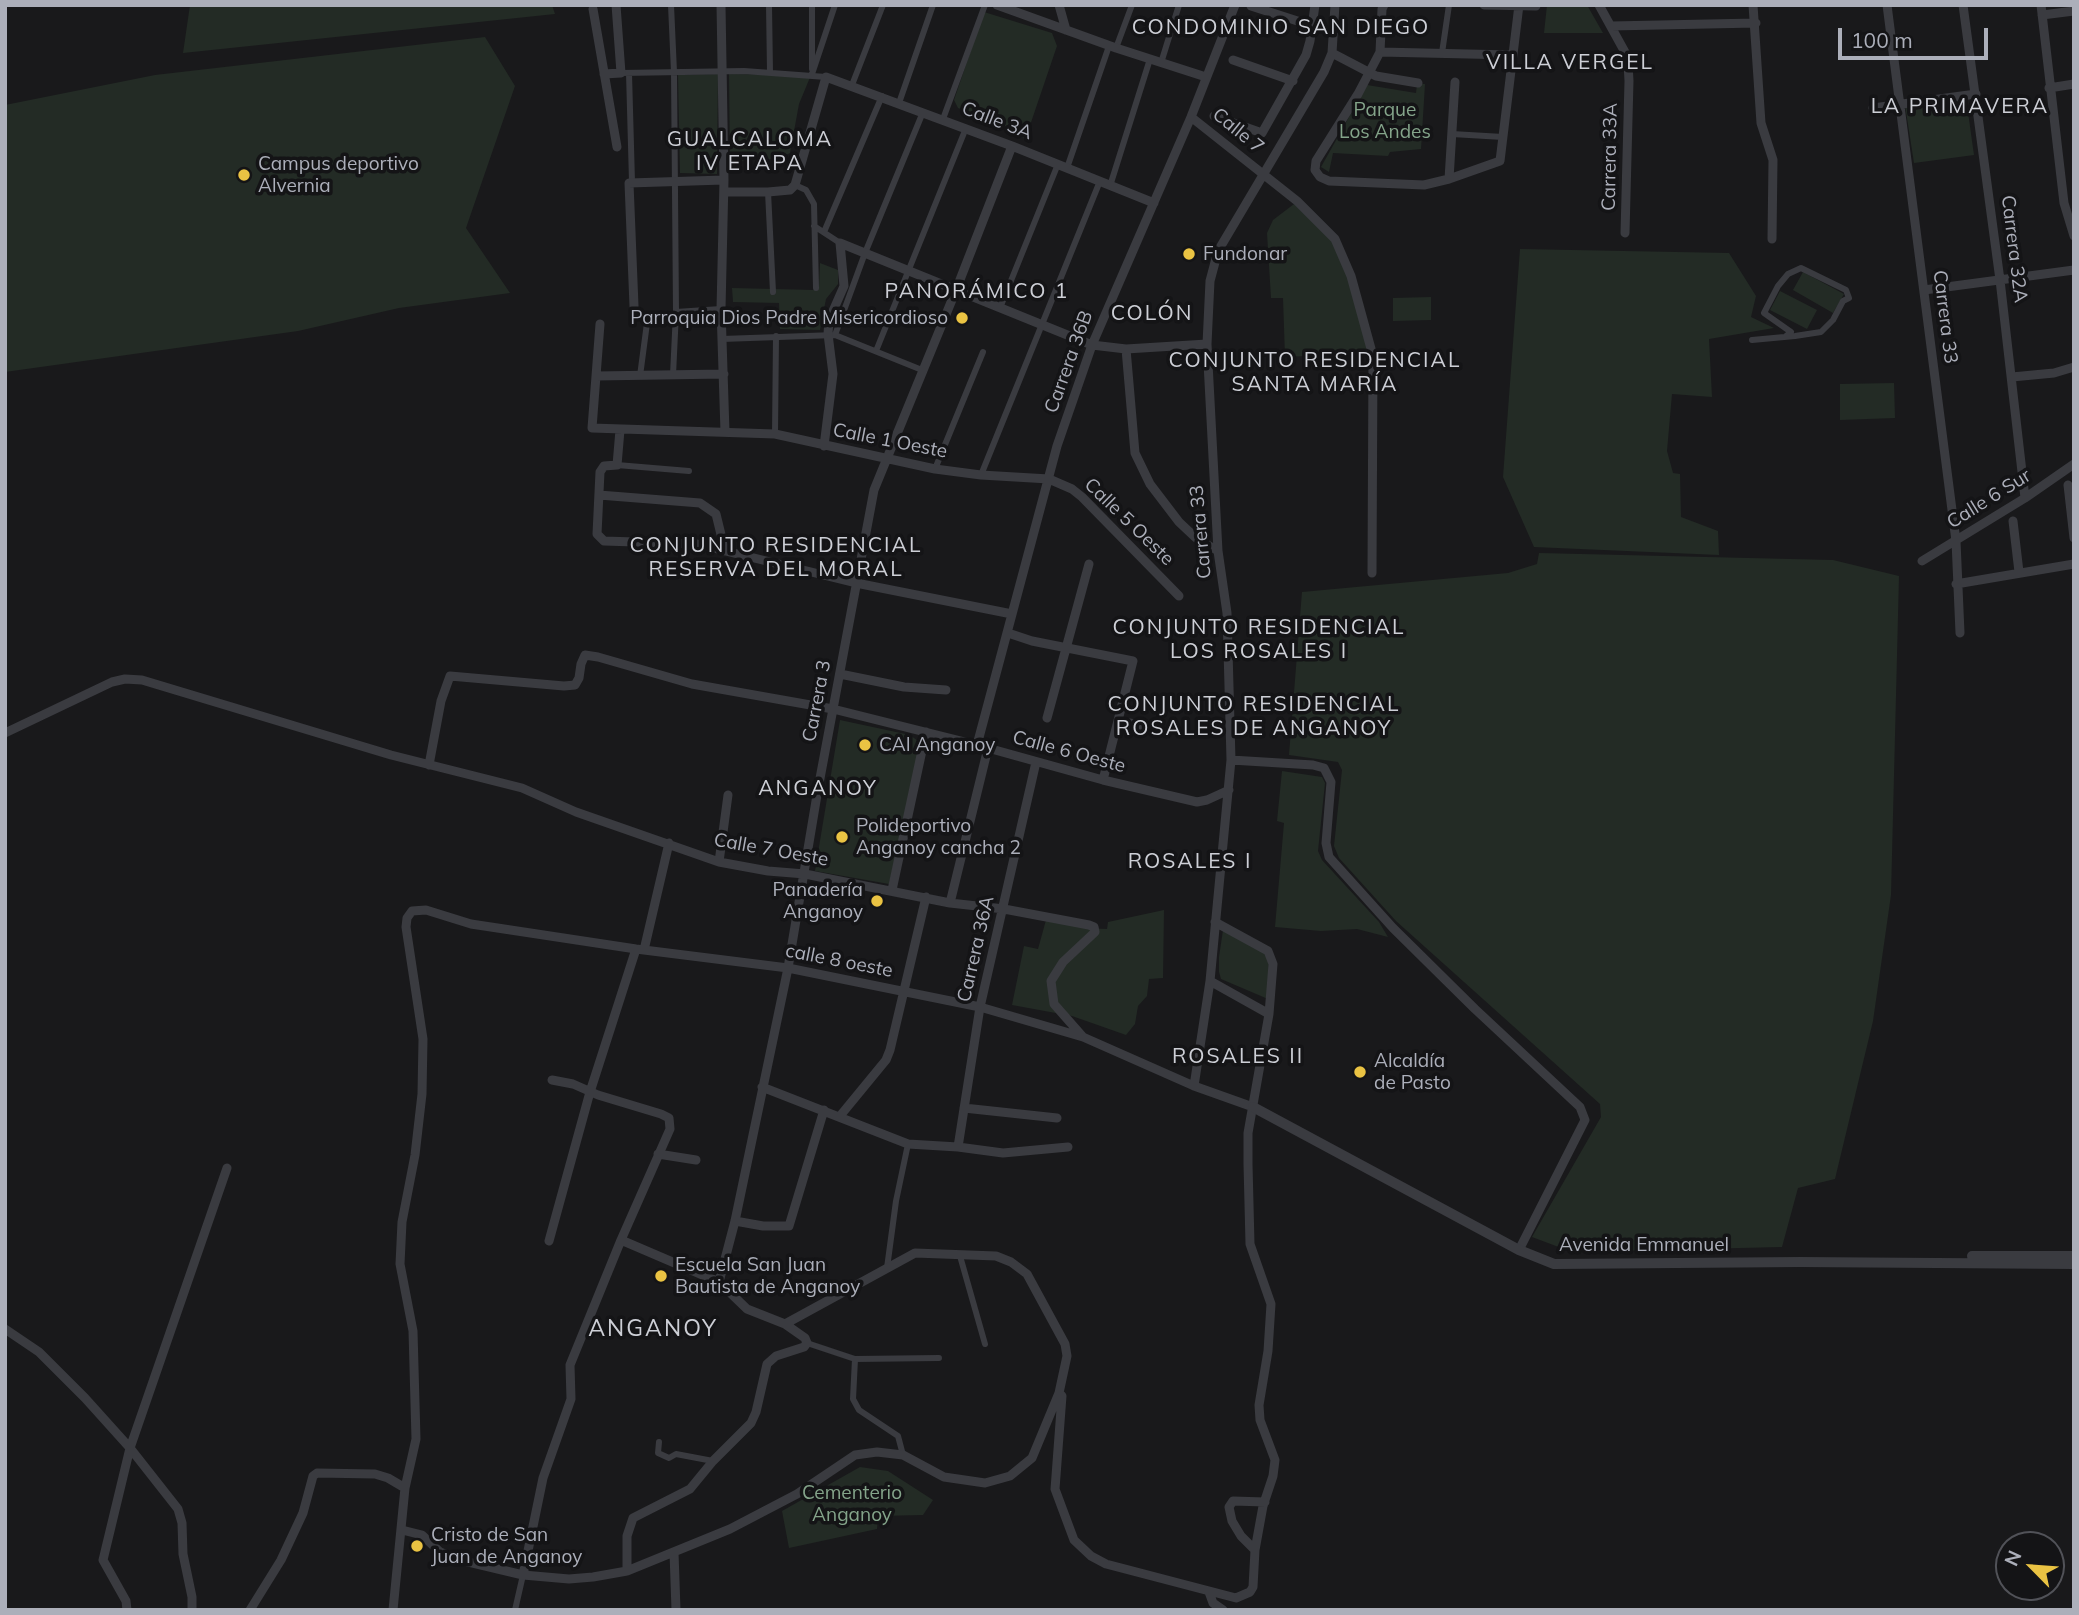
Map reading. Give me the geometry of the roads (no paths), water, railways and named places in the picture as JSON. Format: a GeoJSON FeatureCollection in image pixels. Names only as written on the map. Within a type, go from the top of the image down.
{"type":"FeatureCollection","features":[{"type":"Feature","properties":{"kind":"street"},"geometry":{"type":"LineString","coordinates":[[616,5],[625,73],[632,182]]}},
{"type":"Feature","properties":{"kind":"street"},"geometry":{"type":"LineString","coordinates":[[671,5],[676,312],[673,375]]}},
{"type":"Feature","properties":{"kind":"street"},"geometry":{"type":"LineString","coordinates":[[721,5],[724,180],[721,309],[725,432]]}},
{"type":"Feature","properties":{"kind":"street"},"geometry":{"type":"LineString","coordinates":[[769,5],[770,72]]}},
{"type":"Feature","properties":{"kind":"street"},"geometry":{"type":"LineString","coordinates":[[811,75],[812,5]]}},
{"type":"Feature","properties":{"kind":"street"},"geometry":{"type":"LineString","coordinates":[[811,75],[835,5]]}},
{"type":"Feature","properties":{"kind":"street"},"geometry":{"type":"LineString","coordinates":[[852,85],[883,5]]}},
{"type":"Feature","properties":{"kind":"street"},"geometry":{"type":"LineString","coordinates":[[899,103],[933,5]]}},
{"type":"Feature","properties":{"kind":"street"},"geometry":{"type":"LineString","coordinates":[[943,119],[985,5]]}},
{"type":"Feature","properties":{"kind":"street"},"geometry":{"type":"LineString","coordinates":[[996,5],[1112,47],[1206,77]]}},
{"type":"Feature","properties":{"kind":"street"},"geometry":{"type":"LineString","coordinates":[[1059,5],[1066,30]]}},
{"type":"Feature","properties":{"kind":"street"},"geometry":{"type":"LineString","coordinates":[[1000,308],[1132,5]]}},
{"type":"Feature","properties":{"kind":"street"},"geometry":{"type":"LineString","coordinates":[[1161,62],[1178,5]]}},
{"type":"Feature","properties":{"kind":"street","name":"Carrera 36B"},"geometry":{"type":"LineString","coordinates":[[977,745],[1057,446],[1091,345],[1191,117],[1235,5]]}},
{"type":"Feature","properties":{"kind":"street"},"geometry":{"type":"LineString","coordinates":[[1214,116],[1262,133],[1306,55],[1315,5]]}},
{"type":"Feature","properties":{"kind":"street","name":"Carrera 33"},"geometry":{"type":"LineString","coordinates":[[1194,1086],[1210,981],[1231,760],[1227,612],[1218,551],[1207,344],[1210,281],[1218,251],[1324,72],[1332,53],[1335,5]]}},
{"type":"Feature","properties":{"kind":"street"},"geometry":{"type":"LineString","coordinates":[[1384,5],[1380,52],[1370,74],[1316,161],[1315,170],[1320,177],[1329,181],[1424,185],[1496,164],[1501,156],[1519,5]]}},
{"type":"Feature","properties":{"kind":"street"},"geometry":{"type":"LineString","coordinates":[[1442,53],[1449,5]]}},
{"type":"Feature","properties":{"kind":"street"},"geometry":{"type":"LineString","coordinates":[[1485,5],[1536,6]]}},
{"type":"Feature","properties":{"kind":"street","name":"Carrera 33A"},"geometry":{"type":"LineString","coordinates":[[1599,5],[1626,54],[1629,81],[1625,233]]}},
{"type":"Feature","properties":{"kind":"street"},"geometry":{"type":"LineString","coordinates":[[1753,5],[1760,123],[1773,160],[1772,239]]}},
{"type":"Feature","properties":{"kind":"street","name":"Carrera 33"},"geometry":{"type":"LineString","coordinates":[[1887,5],[1956,541],[1960,633]]}},
{"type":"Feature","properties":{"kind":"street","name":"Carrera 32A"},"geometry":{"type":"LineString","coordinates":[[1964,5],[2025,498]]}},
{"type":"Feature","properties":{"kind":"street"},"geometry":{"type":"LineString","coordinates":[[1251,6],[1313,26]]}},
{"type":"Feature","properties":{"kind":"street"},"geometry":{"type":"LineString","coordinates":[[593,9],[617,147]]}},
{"type":"Feature","properties":{"kind":"street"},"geometry":{"type":"LineString","coordinates":[[2074,11],[2041,10],[2064,203],[2074,236]]}},
{"type":"Feature","properties":{"kind":"street"},"geometry":{"type":"LineString","coordinates":[[1611,26],[1756,23]]}},
{"type":"Feature","properties":{"kind":"street"},"geometry":{"type":"LineString","coordinates":[[1380,52],[1512,55]]}},
{"type":"Feature","properties":{"kind":"street"},"geometry":{"type":"LineString","coordinates":[[1332,53],[1370,74],[1418,83]]}},
{"type":"Feature","properties":{"kind":"street"},"geometry":{"type":"LineString","coordinates":[[1110,186],[1150,59]]}},
{"type":"Feature","properties":{"kind":"street"},"geometry":{"type":"LineString","coordinates":[[1233,60],[1293,80]]}},
{"type":"Feature","properties":{"kind":"street"},"geometry":{"type":"LineString","coordinates":[[604,74],[723,71],[826,77],[795,185],[790,190],[724,192]]}},
{"type":"Feature","properties":{"kind":"street","name":"Calle 3A"},"geometry":{"type":"LineString","coordinates":[[826,77],[943,119],[1154,203]]}},
{"type":"Feature","properties":{"kind":"street"},"geometry":{"type":"LineString","coordinates":[[1449,179],[1455,82]]}},
{"type":"Feature","properties":{"kind":"street"},"geometry":{"type":"LineString","coordinates":[[2049,88],[2074,85]]}},
{"type":"Feature","properties":{"kind":"street"},"geometry":{"type":"LineString","coordinates":[[1873,108],[1976,94]]}},
{"type":"Feature","properties":{"kind":"street"},"geometry":{"type":"LineString","coordinates":[[824,232],[881,96]]}},
{"type":"Feature","properties":{"kind":"street"},"geometry":{"type":"LineString","coordinates":[[831,334],[923,112]]}},
{"type":"Feature","properties":{"kind":"street","name":"Calle 7"},"geometry":{"type":"LineString","coordinates":[[1191,117],[1297,201],[1335,239],[1351,276],[1373,356],[1372,572]]}},
{"type":"Feature","properties":{"kind":"street"},"geometry":{"type":"LineString","coordinates":[[876,351],[966,128]]}},
{"type":"Feature","properties":{"kind":"street"},"geometry":{"type":"LineString","coordinates":[[1452,134],[1503,137]]}},
{"type":"Feature","properties":{"kind":"street","name":"Carrera 3"},"geometry":{"type":"LineString","coordinates":[[719,1282],[735,1221],[788,968],[874,490],[1012,146]]}},
{"type":"Feature","properties":{"kind":"street"},"geometry":{"type":"LineString","coordinates":[[634,306],[628,185],[632,182],[724,180]]}},
{"type":"Feature","properties":{"kind":"street"},"geometry":{"type":"LineString","coordinates":[[981,475],[1100,181]]}},
{"type":"Feature","properties":{"kind":"street"},"geometry":{"type":"LineString","coordinates":[[795,185],[806,190],[813,199],[816,288]]}},
{"type":"Feature","properties":{"kind":"street"},"geometry":{"type":"LineString","coordinates":[[768,192],[773,292]]}},
{"type":"Feature","properties":{"kind":"street"},"geometry":{"type":"LineString","coordinates":[[814,226],[840,243],[1091,345],[1126,349],[1207,344]]}},
{"type":"Feature","properties":{"kind":"street"},"geometry":{"type":"LineString","coordinates":[[824,446],[834,374],[831,313],[844,286],[840,243]]}},
{"type":"Feature","properties":{"kind":"street"},"geometry":{"type":"LineString","coordinates":[[1752,340],[1821,332],[1839,306],[1849,298],[1846,290],[1801,268],[1788,274],[1777,286],[1764,313],[1791,332],[1786,336]]}},
{"type":"Feature","properties":{"kind":"street"},"geometry":{"type":"LineString","coordinates":[[1924,290],[2074,270]]}},
{"type":"Feature","properties":{"kind":"street"},"geometry":{"type":"LineString","coordinates":[[676,312],[721,309]]}},
{"type":"Feature","properties":{"kind":"street"},"geometry":{"type":"LineString","coordinates":[[640,376],[647,323]]}},
{"type":"Feature","properties":{"kind":"street"},"geometry":{"type":"LineString","coordinates":[[600,324],[596,376],[724,374]]}},
{"type":"Feature","properties":{"kind":"street"},"geometry":{"type":"LineString","coordinates":[[722,339],[831,334],[922,370]]}},
{"type":"Feature","properties":{"kind":"street"},"geometry":{"type":"LineString","coordinates":[[775,434],[776,336]]}},
{"type":"Feature","properties":{"kind":"street"},"geometry":{"type":"LineString","coordinates":[[1126,349],[1135,453],[1150,484],[1179,522],[1196,538],[1218,551]]}},
{"type":"Feature","properties":{"kind":"street"},"geometry":{"type":"LineString","coordinates":[[935,468],[983,352]]}},
{"type":"Feature","properties":{"kind":"street"},"geometry":{"type":"LineString","coordinates":[[2012,377],[2054,373],[2074,367]]}},
{"type":"Feature","properties":{"kind":"street","name":"Calle 1 Oeste"},"geometry":{"type":"LineString","coordinates":[[596,376],[592,428],[775,434],[935,468],[981,475],[1049,479]]}},
{"type":"Feature","properties":{"kind":"street"},"geometry":{"type":"LineString","coordinates":[[617,465],[620,430]]}},
{"type":"Feature","properties":{"kind":"street","name":"Calle 6 Sur"},"geometry":{"type":"LineString","coordinates":[[1922,561],[2025,498],[2074,464]]}},
{"type":"Feature","properties":{"kind":"street"},"geometry":{"type":"LineString","coordinates":[[689,471],[617,465],[601,468],[597,534],[604,541],[698,544],[856,583],[1012,614]]}},
{"type":"Feature","properties":{"kind":"street","name":"Calle 5 Oeste"},"geometry":{"type":"LineString","coordinates":[[1049,479],[1072,489],[1082,497],[1180,596]]}},
{"type":"Feature","properties":{"kind":"street"},"geometry":{"type":"LineString","coordinates":[[2068,485],[2074,538]]}},
{"type":"Feature","properties":{"kind":"street"},"geometry":{"type":"LineString","coordinates":[[599,495],[700,503],[716,514],[725,551]]}},
{"type":"Feature","properties":{"kind":"street"},"geometry":{"type":"LineString","coordinates":[[2013,521],[2019,572]]}},
{"type":"Feature","properties":{"kind":"street"},"geometry":{"type":"LineString","coordinates":[[1047,718],[1089,564]]}},
{"type":"Feature","properties":{"kind":"street"},"geometry":{"type":"LineString","coordinates":[[1956,584],[2074,564]]}},
{"type":"Feature","properties":{"kind":"street"},"geometry":{"type":"LineString","coordinates":[[1008,633],[1133,662],[1103,780]]}},
{"type":"Feature","properties":{"kind":"street","name":"Calle 6 Oeste"},"geometry":{"type":"LineString","coordinates":[[429,765],[441,701],[450,676],[575,685],[585,655],[692,684],[833,709],[1197,802],[1229,790]]}},
{"type":"Feature","properties":{"kind":"street"},"geometry":{"type":"LineString","coordinates":[[840,674],[904,687],[946,690]]}},
{"type":"Feature","properties":{"kind":"street","name":"Calle 7 Oeste"},"geometry":{"type":"LineString","coordinates":[[5,733],[112,682],[125,679],[142,680],[365,747],[522,788],[576,812],[719,862],[768,872],[804,874],[1089,925],[1094,927],[1096,932],[1063,962],[1051,981],[1054,1004],[1083,1037]]}},
{"type":"Feature","properties":{"kind":"street"},"geometry":{"type":"LineString","coordinates":[[1118,721],[1152,727]]}},
{"type":"Feature","properties":{"kind":"street"},"geometry":{"type":"LineString","coordinates":[[892,890],[926,732]]}},
{"type":"Feature","properties":{"kind":"street"},"geometry":{"type":"LineString","coordinates":[[950,902],[988,748]]}},
{"type":"Feature","properties":{"kind":"street"},"geometry":{"type":"LineString","coordinates":[[1231,760],[1324,768],[1331,782],[1326,843],[1329,857],[1393,928],[1580,1107],[1585,1120],[1520,1248]]}},
{"type":"Feature","properties":{"kind":"street","name":"Carrera 36A"},"geometry":{"type":"LineString","coordinates":[[958,1146],[979,1007],[1036,762]]}},
{"type":"Feature","properties":{"kind":"street"},"geometry":{"type":"LineString","coordinates":[[719,862],[728,795]]}},
{"type":"Feature","properties":{"kind":"street"},"geometry":{"type":"LineString","coordinates":[[549,1241],[590,1092],[640,950],[669,844]]}},
{"type":"Feature","properties":{"kind":"street"},"geometry":{"type":"LineString","coordinates":[[840,1116],[886,1060],[890,1050],[926,897]]}},
{"type":"Feature","properties":{"kind":"street","name":"calle 8 oeste"},"geometry":{"type":"LineString","coordinates":[[405,1488],[414,1450],[416,1427],[413,1331],[400,1264],[402,1222],[415,1155],[423,1067],[423,1040],[406,927],[407,918],[412,911],[426,911],[471,925],[788,968],[979,1007],[1083,1037],[1194,1086],[1254,1105]]}},
{"type":"Feature","properties":{"kind":"street"},"geometry":{"type":"LineString","coordinates":[[1059,1393],[1062,1396],[1055,1489],[1074,1540],[1091,1556],[1106,1564],[1236,1598],[1250,1592],[1253,1587],[1255,1550],[1275,1460],[1260,1420],[1259,1405],[1268,1351],[1271,1304],[1250,1244],[1248,1133],[1269,1014],[1273,964],[1268,951],[1215,922]]}},
{"type":"Feature","properties":{"kind":"street"},"geometry":{"type":"LineString","coordinates":[[1210,981],[1269,1014]]}},
{"type":"Feature","properties":{"kind":"street"},"geometry":{"type":"LineString","coordinates":[[515,1610],[543,1478],[572,1399],[570,1365],[670,1129],[669,1118],[662,1114],[590,1092],[573,1084],[552,1080]]}},
{"type":"Feature","properties":{"kind":"street"},"geometry":{"type":"LineString","coordinates":[[762,1087],[908,1144],[958,1146],[1003,1153],[1068,1147]]}},
{"type":"Feature","properties":{"kind":"street","name":"Avenida Emmanuel"},"geometry":{"type":"LineString","coordinates":[[1254,1105],[1554,1265],[1800,1262],[2074,1264]]}},
{"type":"Feature","properties":{"kind":"street"},"geometry":{"type":"LineString","coordinates":[[964,1108],[1057,1118]]}},
{"type":"Feature","properties":{"kind":"street"},"geometry":{"type":"LineString","coordinates":[[735,1221],[763,1226],[789,1226],[824,1110]]}},
{"type":"Feature","properties":{"kind":"street"},"geometry":{"type":"LineString","coordinates":[[887,1268],[896,1200],[908,1144]]}},
{"type":"Feature","properties":{"kind":"street"},"geometry":{"type":"LineString","coordinates":[[659,1154],[696,1160]]}},
{"type":"Feature","properties":{"kind":"street"},"geometry":{"type":"LineString","coordinates":[[127,1610],[126,1601],[103,1560],[130,1448],[227,1168]]}},
{"type":"Feature","properties":{"kind":"street"},"geometry":{"type":"LineString","coordinates":[[621,1240],[719,1282],[747,1308],[785,1324],[805,1338],[807,1343],[855,1359],[939,1358]]}},
{"type":"Feature","properties":{"kind":"street","name":"Avenida Emmanuel"},"geometry":{"type":"LineString","coordinates":[[1520,1248],[1555,1259],[2074,1255]]}},
{"type":"Feature","properties":{"kind":"street"},"geometry":{"type":"LineString","coordinates":[[402,1530],[422,1535],[433,1547],[447,1556],[523,1575],[569,1579],[627,1571],[730,1529],[797,1494],[855,1455],[877,1452],[903,1455],[944,1477],[985,1483],[1010,1476],[1032,1458],[1059,1393],[1068,1356],[1065,1344],[1024,1269],[996,1256],[915,1252],[785,1324]]}},
{"type":"Feature","properties":{"kind":"street"},"geometry":{"type":"LineString","coordinates":[[960,1256],[985,1344]]}},
{"type":"Feature","properties":{"kind":"street"},"geometry":{"type":"LineString","coordinates":[[5,1329],[39,1352],[85,1398],[130,1448],[178,1509],[192,1610]]}},
{"type":"Feature","properties":{"kind":"street"},"geometry":{"type":"LineString","coordinates":[[627,1571],[627,1535],[633,1518],[690,1489],[713,1461],[751,1423],[768,1364],[776,1356],[804,1347],[807,1343]]}},
{"type":"Feature","properties":{"kind":"street"},"geometry":{"type":"LineString","coordinates":[[855,1359],[853,1399],[859,1409],[898,1436],[903,1455]]}},
{"type":"Feature","properties":{"kind":"street"},"geometry":{"type":"LineString","coordinates":[[659,1442],[658,1454],[669,1458],[676,1454],[713,1461]]}},
{"type":"Feature","properties":{"kind":"street"},"geometry":{"type":"LineString","coordinates":[[250,1610],[287,1548],[303,1513],[313,1476],[317,1473],[375,1474],[405,1488],[393,1610]]}},
{"type":"Feature","properties":{"kind":"street"},"geometry":{"type":"LineString","coordinates":[[1255,1550],[1232,1521],[1229,1507],[1233,1501],[1265,1502]]}},
{"type":"Feature","properties":{"kind":"street"},"geometry":{"type":"LineString","coordinates":[[674,1552],[676,1610]]}},
{"type":"Feature","properties":{"kind":"street"},"geometry":{"type":"LineString","coordinates":[[1209,1592],[1213,1603],[1223,1610]]}},
{"type":"Feature","properties":{"kind":"place","name":"Campus deportivo Alvernia"},"geometry":{"type":"Point","coordinates":[244,175]}},
{"type":"Feature","properties":{"kind":"place","name":"Fundonar"},"geometry":{"type":"Point","coordinates":[1189,254]}},
{"type":"Feature","properties":{"kind":"place","name":"Parroquia Dios Padre Misericordioso"},"geometry":{"type":"Point","coordinates":[962,318]}},
{"type":"Feature","properties":{"kind":"place","name":"CAI Anganoy"},"geometry":{"type":"Point","coordinates":[865,745]}},
{"type":"Feature","properties":{"kind":"place","name":"Polideportivo Anganoy cancha 2"},"geometry":{"type":"Point","coordinates":[842,837]}},
{"type":"Feature","properties":{"kind":"place","name":"Panadería Anganoy"},"geometry":{"type":"Point","coordinates":[877,901]}},
{"type":"Feature","properties":{"kind":"place","name":"Alcaldía de Pasto"},"geometry":{"type":"Point","coordinates":[1360,1072]}},
{"type":"Feature","properties":{"kind":"place","name":"Escuela San Juan Bautista de Anganoy"},"geometry":{"type":"Point","coordinates":[661,1276]}},
{"type":"Feature","properties":{"kind":"place","name":"Cristo de San Juan de Anganoy"},"geometry":{"type":"Point","coordinates":[417,1546]}},
{"type":"Feature","properties":{"kind":"district","name":"CONDOMINIO SAN DIEGO"},"geometry":{"type":"Point","coordinates":[1281,28]}},
{"type":"Feature","properties":{"kind":"district","name":"VILLA VERGEL"},"geometry":{"type":"Point","coordinates":[1570,63]}},
{"type":"Feature","properties":{"kind":"district","name":"LA PRIMAVERA"},"geometry":{"type":"Point","coordinates":[1960,107]}},
{"type":"Feature","properties":{"kind":"district","name":"GUALCALOMA IV ETAPA"},"geometry":{"type":"Point","coordinates":[750,152]}},
{"type":"Feature","properties":{"kind":"district","name":"PANORÁMICO 1"},"geometry":{"type":"Point","coordinates":[977,292]}},
{"type":"Feature","properties":{"kind":"district","name":"COLÓN"},"geometry":{"type":"Point","coordinates":[1152,314]}},
{"type":"Feature","properties":{"kind":"district","name":"CONJUNTO RESIDENCIAL SANTA MARÍA"},"geometry":{"type":"Point","coordinates":[1315,373]}},
{"type":"Feature","properties":{"kind":"district","name":"CONJUNTO RESIDENCIAL RESERVA DEL MORAL"},"geometry":{"type":"Point","coordinates":[776,558]}},
{"type":"Feature","properties":{"kind":"district","name":"CONJUNTO RESIDENCIAL LOS ROSALES I"},"geometry":{"type":"Point","coordinates":[1259,640]}},
{"type":"Feature","properties":{"kind":"district","name":"CONJUNTO RESIDENCIAL ROSALES DE ANGANOY"},"geometry":{"type":"Point","coordinates":[1254,717]}},
{"type":"Feature","properties":{"kind":"district","name":"ANGANOY"},"geometry":{"type":"Point","coordinates":[818,789]}},
{"type":"Feature","properties":{"kind":"district","name":"ROSALES I"},"geometry":{"type":"Point","coordinates":[1190,862]}},
{"type":"Feature","properties":{"kind":"district","name":"ROSALES II"},"geometry":{"type":"Point","coordinates":[1238,1057]}},
{"type":"Feature","properties":{"kind":"district","name":"ANGANOY"},"geometry":{"type":"Point","coordinates":[653,1329]}},
{"type":"Feature","properties":{"kind":"park label","name":"Parque Los Andes"},"geometry":{"type":"Point","coordinates":[1385,121]}},
{"type":"Feature","properties":{"kind":"park label","name":"Cementerio Anganoy"},"geometry":{"type":"Point","coordinates":[852,1504]}}]}
